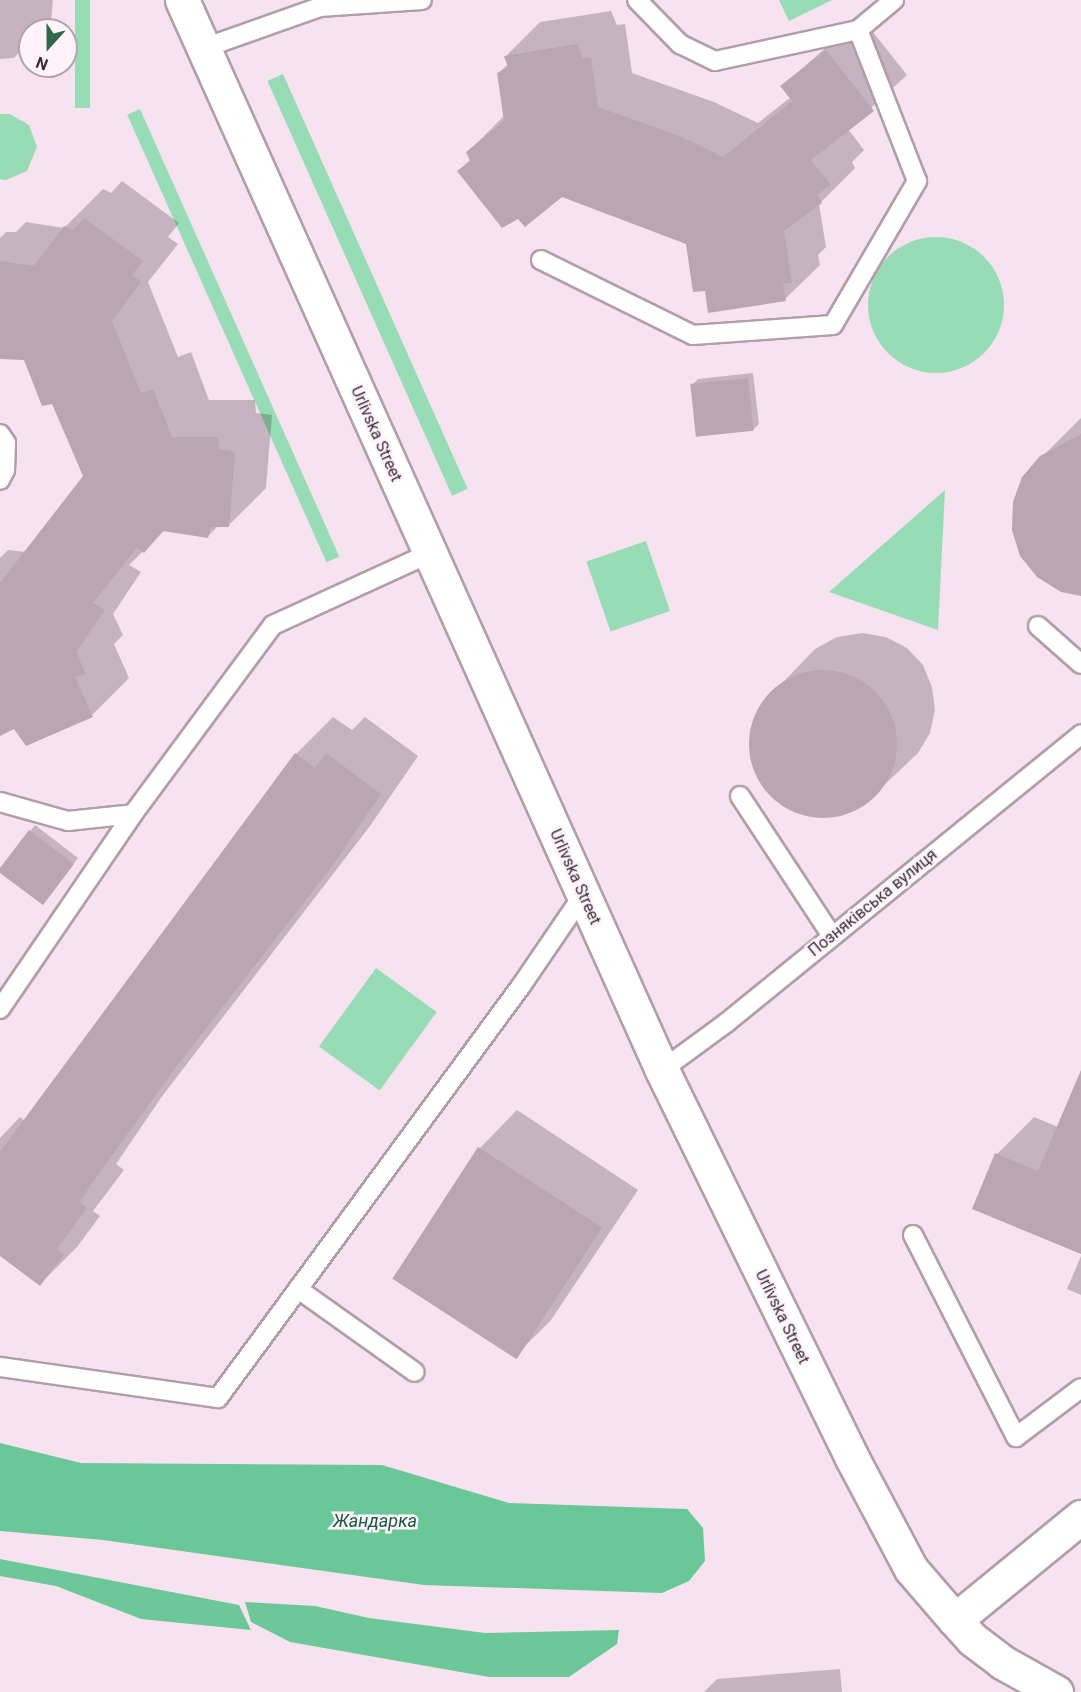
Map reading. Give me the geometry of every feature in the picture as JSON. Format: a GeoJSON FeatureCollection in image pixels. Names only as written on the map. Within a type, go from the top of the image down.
{"type":"FeatureCollection","features":[{"type":"Feature","properties":{"kind":"street","name":"Urlivska Street"},"geometry":{"type":"LineString","coordinates":[[182,0],[662,1070],[852,1458],[911,1569],[972,1639],[1002,1662],[1056,1692]]}},
{"type":"Feature","properties":{"kind":"street"},"geometry":{"type":"LineString","coordinates":[[956,1620],[1081,1518]]}},
{"type":"Feature","properties":{"kind":"lane"},"geometry":{"type":"LineString","coordinates":[[204,48],[320,7],[422,0]]}},
{"type":"Feature","properties":{"kind":"lane"},"geometry":{"type":"LineString","coordinates":[[638,0],[680,44],[715,61],[858,30],[894,0]]}},
{"type":"Feature","properties":{"kind":"lane"},"geometry":{"type":"LineString","coordinates":[[541,260],[693,335],[833,325],[917,181],[858,30]]}},
{"type":"Feature","properties":{"kind":"lane"},"geometry":{"type":"LineString","coordinates":[[0,434],[6,443],[5,470],[0,480]]}},
{"type":"Feature","properties":{"kind":"lane"},"geometry":{"type":"LineString","coordinates":[[0,1009],[133,814],[273,625],[430,554]]}},
{"type":"Feature","properties":{"kind":"lane"},"geometry":{"type":"LineString","coordinates":[[1038,626],[1081,664]]}},
{"type":"Feature","properties":{"kind":"lane","name":"Позняківська вулиця"},"geometry":{"type":"LineString","coordinates":[[662,1070],[726,1023],[1081,734]]}},
{"type":"Feature","properties":{"kind":"lane"},"geometry":{"type":"LineString","coordinates":[[740,796],[832,936]]}},
{"type":"Feature","properties":{"kind":"lane"},"geometry":{"type":"LineString","coordinates":[[0,802],[68,821],[133,814]]}},
{"type":"Feature","properties":{"kind":"lane"},"geometry":{"type":"LineString","coordinates":[[0,1367],[218,1398],[522,986],[583,895]]}},
{"type":"Feature","properties":{"kind":"lane"},"geometry":{"type":"LineString","coordinates":[[913,1234],[1016,1437],[1081,1388]]}},
{"type":"Feature","properties":{"kind":"lane"},"geometry":{"type":"LineString","coordinates":[[298,1289],[415,1372]]}},
{"type":"Feature","properties":{"kind":"shaded area"},"geometry":{"type":"Polygon","coordinates":[[[75,0],[90,0],[90,108],[75,108],[75,78],[78,78],[78,18],[75,18],[75,0]]]}},
{"type":"Feature","properties":{"kind":"shaded area"},"geometry":{"type":"Polygon","coordinates":[[[779,0],[832,0],[789,21],[779,0]]]}},
{"type":"Feature","properties":{"kind":"shaded area"},"geometry":{"type":"Polygon","coordinates":[[[283,74],[468,489],[452,496],[267,81],[283,74]]]}},
{"type":"Feature","properties":{"kind":"shaded area"},"geometry":{"type":"Polygon","coordinates":[[[140,109],[339,557],[327,562],[127,115],[140,109]]]}},
{"type":"Feature","properties":{"kind":"shaded area"},"geometry":{"type":"Polygon","coordinates":[[[0,114],[10,114],[29,125],[37,147],[27,171],[6,180],[0,179],[0,114]]]}},
{"type":"Feature","properties":{"kind":"shaded area"},"geometry":{"type":"Polygon","coordinates":[[[936,237],[962,242],[984,257],[999,279],[1004,305],[999,331],[984,353],[962,368],[936,373],[910,368],[888,353],[873,331],[868,305],[873,279],[888,257],[910,242],[936,237]]]}},
{"type":"Feature","properties":{"kind":"shaded area"},"geometry":{"type":"Polygon","coordinates":[[[945,490],[938,630],[829,592],[945,490]]]}},
{"type":"Feature","properties":{"kind":"shaded area"},"geometry":{"type":"Polygon","coordinates":[[[646,541],[670,611],[611,631],[586,562],[646,541]]]}},
{"type":"Feature","properties":{"kind":"shaded area"},"geometry":{"type":"Polygon","coordinates":[[[376,968],[437,1012],[380,1091],[319,1046],[376,968]]]}},
{"type":"Feature","properties":{"kind":"shaded area"},"geometry":{"type":"Polygon","coordinates":[[[0,1559],[239,1605],[251,1630],[141,1619],[56,1586],[0,1576],[0,1559]]]}},
{"type":"Feature","properties":{"kind":"shaded area"},"geometry":{"type":"Polygon","coordinates":[[[245,1602],[315,1606],[369,1618],[485,1633],[619,1630],[617,1644],[569,1677],[489,1677],[290,1642],[251,1622],[245,1602]]]}},
{"type":"Feature","properties":{"kind":"water","name":"Жандарка"},"geometry":{"type":"Polygon","coordinates":[[[0,1443],[81,1463],[382,1465],[509,1503],[687,1509],[703,1528],[705,1561],[689,1581],[662,1593],[424,1585],[103,1540],[0,1531],[0,1443]]]}},
{"type":"Feature","properties":{"kind":"building"},"geometry":{"type":"Polygon","coordinates":[[[577,44],[583,58],[591,58],[598,107],[680,136],[723,157],[792,101],[780,86],[826,50],[874,111],[811,160],[831,185],[817,195],[822,203],[784,231],[792,283],[783,284],[786,301],[708,313],[705,291],[693,292],[686,244],[562,197],[525,227],[518,219],[502,228],[457,171],[470,161],[466,152],[504,121],[497,73],[508,67],[504,56],[577,44]]]}},
{"type":"Feature","properties":{"kind":"building"},"geometry":{"type":"Polygon","coordinates":[[[84,218],[143,261],[132,275],[141,282],[112,321],[141,393],[153,389],[172,437],[218,437],[219,449],[235,452],[229,527],[211,527],[208,538],[163,531],[144,553],[137,548],[93,603],[105,610],[76,652],[86,674],[75,677],[93,717],[26,746],[14,729],[0,736],[0,583],[83,476],[52,404],[42,406],[24,360],[0,359],[0,261],[34,266],[64,226],[73,230],[84,218]]]}},
{"type":"Feature","properties":{"kind":"building"},"geometry":{"type":"Polygon","coordinates":[[[748,378],[754,431],[696,437],[690,384],[748,378]]]}},
{"type":"Feature","properties":{"kind":"building"},"geometry":{"type":"Polygon","coordinates":[[[1081,434],[1081,596],[1061,592],[1037,577],[1020,556],[1012,530],[1013,502],[1022,477],[1040,456],[1081,434]]]}},
{"type":"Feature","properties":{"kind":"building"},"geometry":{"type":"Polygon","coordinates":[[[823,670],[851,675],[864,682],[875,692],[885,703],[892,716],[897,744],[892,772],[885,785],[875,796],[864,806],[851,813],[823,818],[795,813],[782,806],[771,796],[761,785],[754,772],[749,744],[754,716],[761,703],[771,692],[782,682],[795,675],[823,670]]]}},
{"type":"Feature","properties":{"kind":"building"},"geometry":{"type":"Polygon","coordinates":[[[295,753],[315,768],[326,753],[381,794],[333,865],[176,1067],[90,1186],[80,1202],[87,1208],[57,1249],[64,1254],[40,1286],[0,1256],[0,1152],[295,753]]]}},
{"type":"Feature","properties":{"kind":"building"},"geometry":{"type":"Polygon","coordinates":[[[29,830],[74,864],[43,905],[0,873],[0,868],[29,830]]]}},
{"type":"Feature","properties":{"kind":"building"},"geometry":{"type":"Polygon","coordinates":[[[1081,1070],[1081,1254],[972,1209],[995,1153],[1038,1171],[1081,1070]]]}},
{"type":"Feature","properties":{"kind":"building"},"geometry":{"type":"Polygon","coordinates":[[[478,1147],[602,1228],[517,1359],[392,1279],[478,1147]]]}}]}
